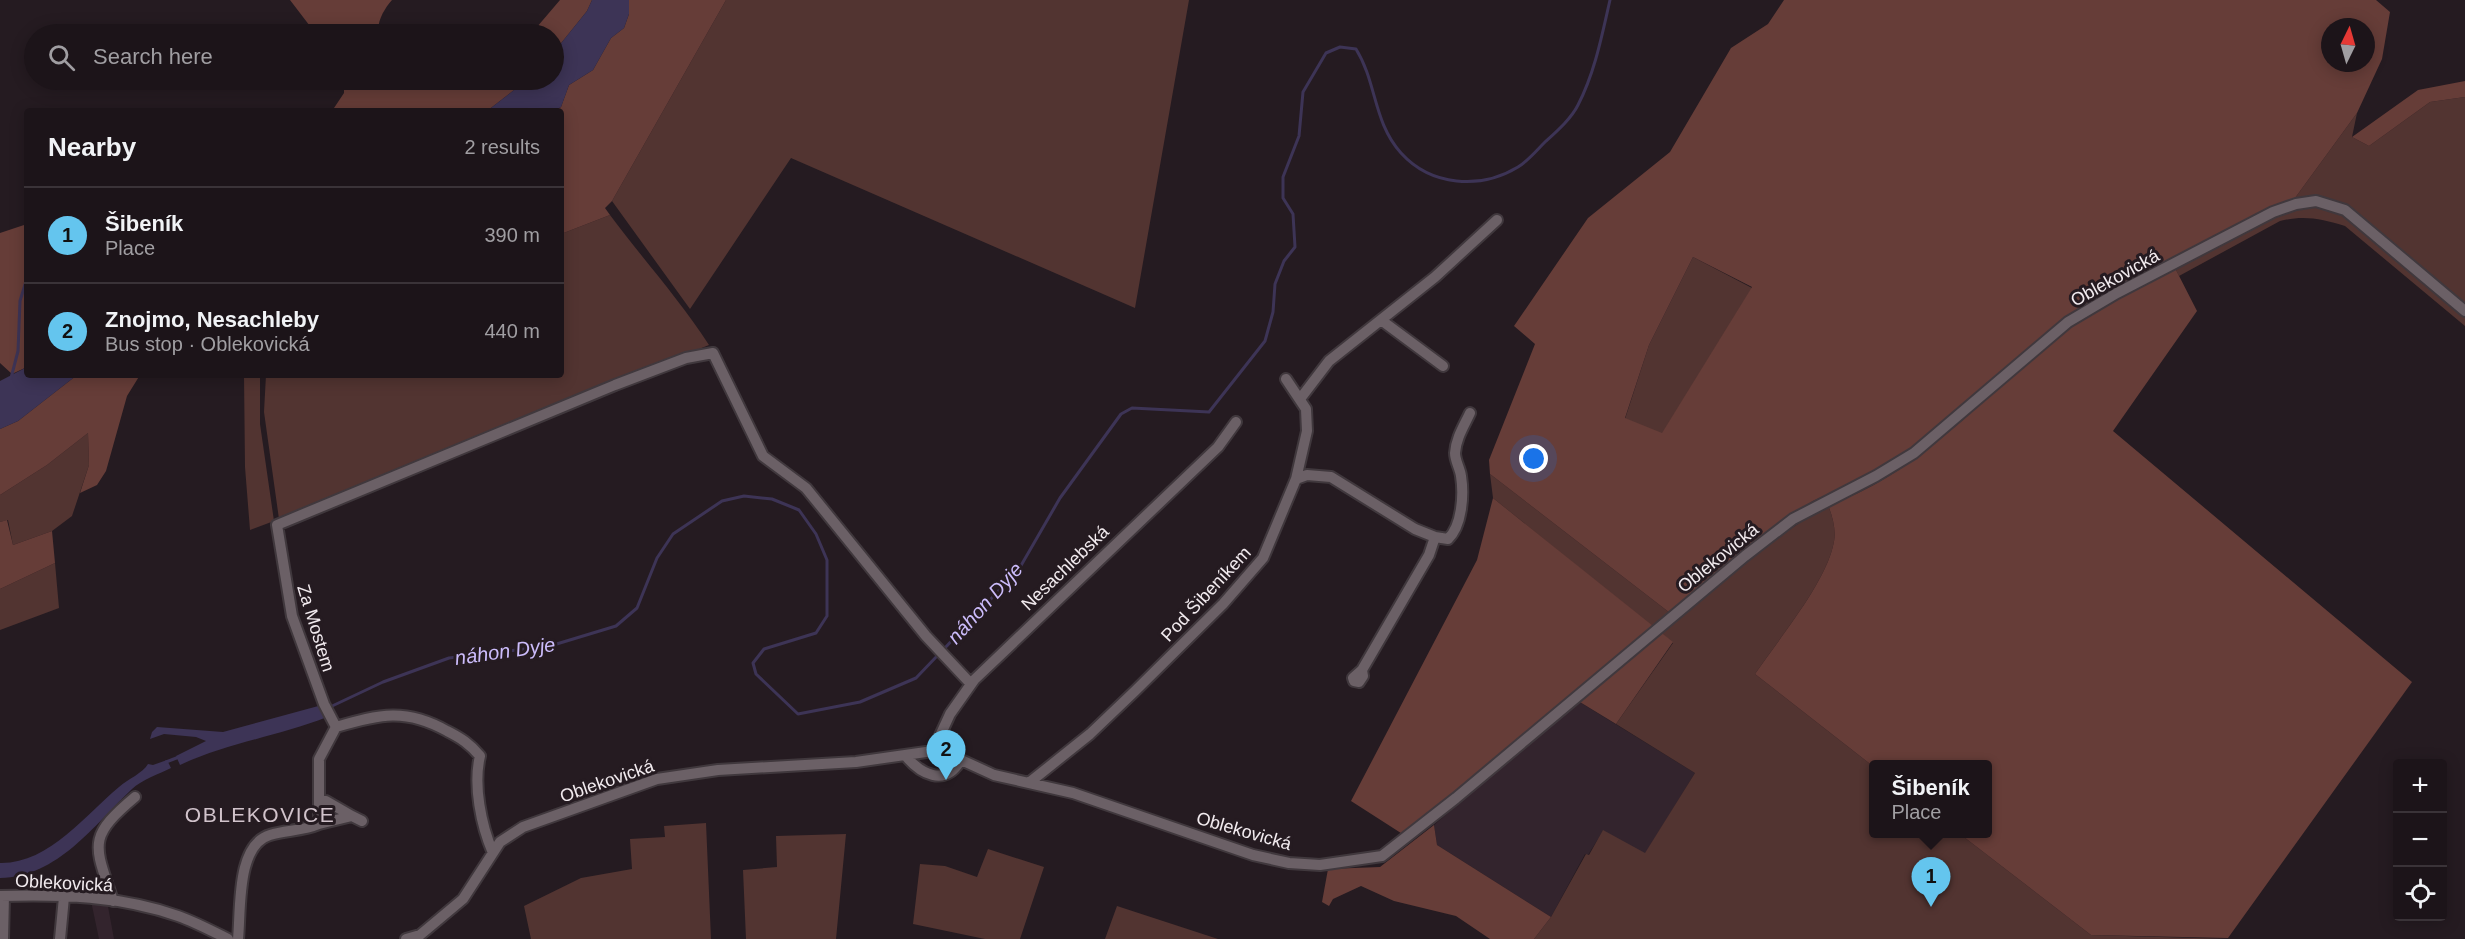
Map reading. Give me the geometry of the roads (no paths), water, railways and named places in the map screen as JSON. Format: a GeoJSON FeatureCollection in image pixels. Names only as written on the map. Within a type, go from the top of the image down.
{"type":"FeatureCollection","features":[{"type":"Feature","properties":{"kind":"street","name":"Oblekovická"},"geometry":{"type":"LineString","coordinates":[[406,939],[420,935],[463,899],[500,842],[523,827],[657,779],[718,770],[856,762],[933,751],[946,753],[994,775],[1073,793],[1253,855],[1289,863],[1320,865],[1382,856],[1456,798],[1744,556],[1793,519],[1914,453],[2068,322],[2117,293],[2273,212],[2306,201],[2334,205],[2344,210],[2465,311]]}},
{"type":"Feature","properties":{"kind":"street"},"geometry":{"type":"LineString","coordinates":[[1300,399],[1329,362],[1435,278],[1497,220]]}},
{"type":"Feature","properties":{"kind":"street"},"geometry":{"type":"LineString","coordinates":[[1381,320],[1443,366]]}},
{"type":"Feature","properties":{"kind":"street","name":"Za Mostem"},"geometry":{"type":"LineString","coordinates":[[333,723],[324,704],[287,598],[277,525],[615,385],[686,358],[713,353],[722,366],[756,447],[771,462],[806,488],[935,647],[971,684]]}},
{"type":"Feature","properties":{"kind":"street","name":"Pod Šibeníkem"},"geometry":{"type":"LineString","coordinates":[[1030,782],[1082,741],[1135,691],[1223,604],[1263,558],[1296,479],[1306,431],[1306,409],[1286,379]]}},
{"type":"Feature","properties":{"kind":"street"},"geometry":{"type":"LineString","coordinates":[[1296,479],[1307,475],[1331,477],[1415,529],[1435,537],[1449,539],[1455,532],[1460,511],[1461,476],[1455,455],[1458,440],[1470,413]]}},
{"type":"Feature","properties":{"kind":"street","name":"Nesachlebská"},"geometry":{"type":"LineString","coordinates":[[933,751],[950,714],[971,684],[999,653],[1218,447],[1236,422]]}},
{"type":"Feature","properties":{"kind":"street"},"geometry":{"type":"LineString","coordinates":[[1362,670],[1429,555],[1435,537]]}},
{"type":"Feature","properties":{"kind":"street"},"geometry":{"type":"LineString","coordinates":[[320,824],[319,759],[333,723],[403,714],[424,719],[469,743],[480,756],[476,771],[481,813],[486,837],[493,853]]}},
{"type":"Feature","properties":{"kind":"street"},"geometry":{"type":"LineString","coordinates":[[905,755],[923,772],[937,776],[947,776],[954,771],[960,761]]}},
{"type":"Feature","properties":{"kind":"street"},"geometry":{"type":"LineString","coordinates":[[113,901],[97,843],[100,831],[135,797]]}},
{"type":"Feature","properties":{"kind":"street"},"geometry":{"type":"LineString","coordinates":[[319,801],[326,801],[363,821]]}},
{"type":"Feature","properties":{"kind":"street"},"geometry":{"type":"LineString","coordinates":[[238,939],[244,866],[250,849],[268,835],[352,816]]}},
{"type":"Feature","properties":{"kind":"street"},"geometry":{"type":"LineString","coordinates":[[2,896],[3,939]]}},
{"type":"Feature","properties":{"kind":"street","name":"Oblekovická"},"geometry":{"type":"LineString","coordinates":[[2,896],[98,898],[145,906],[179,916],[228,939]]}},
{"type":"Feature","properties":{"kind":"street"},"geometry":{"type":"LineString","coordinates":[[60,939],[64,897]]}},
{"type":"Feature","properties":{"kind":"waterway","name":"náhon Dyje"},"geometry":{"type":"LineString","coordinates":[[943,650],[1019,569],[1060,498],[1121,414],[1132,408],[1209,412],[1265,341],[1273,312],[1275,284],[1284,261],[1295,247],[1293,214],[1283,198],[1283,177],[1299,136],[1303,92],[1326,53],[1340,47],[1356,49],[1368,75],[1385,128],[1401,153],[1413,164],[1441,178],[1456,181],[1488,179],[1525,162],[1575,110],[1593,67],[1610,0]]}},
{"type":"Feature","properties":{"kind":"waterway"},"geometry":{"type":"LineString","coordinates":[[11,378],[18,351],[20,301],[24,288]]}},
{"type":"Feature","properties":{"kind":"waterway","name":"náhon Dyje"},"geometry":{"type":"LineString","coordinates":[[330,707],[383,682],[449,658],[550,646],[616,626],[637,608],[657,558],[673,534],[722,501],[744,496],[772,499],[799,510],[816,534],[827,560],[827,616],[816,633],[764,649],[753,663],[756,674],[798,714],[860,702],[916,678],[938,655]]}},
{"type":"Feature","properties":{"kind":"waterway"},"geometry":{"type":"LineString","coordinates":[[166,762],[179,757]]}},
{"type":"Feature","properties":{"kind":"place","name":"Znojmo, Nesachleby"},"geometry":{"type":"Point","coordinates":[946,780]}},
{"type":"Feature","properties":{"kind":"place","name":"Šibeník"},"geometry":{"type":"Point","coordinates":[1931,907]}},
{"type":"Feature","properties":{"kind":"district","name":"OBLEKOVICE"},"geometry":{"type":"Point","coordinates":[260,814]}}]}
